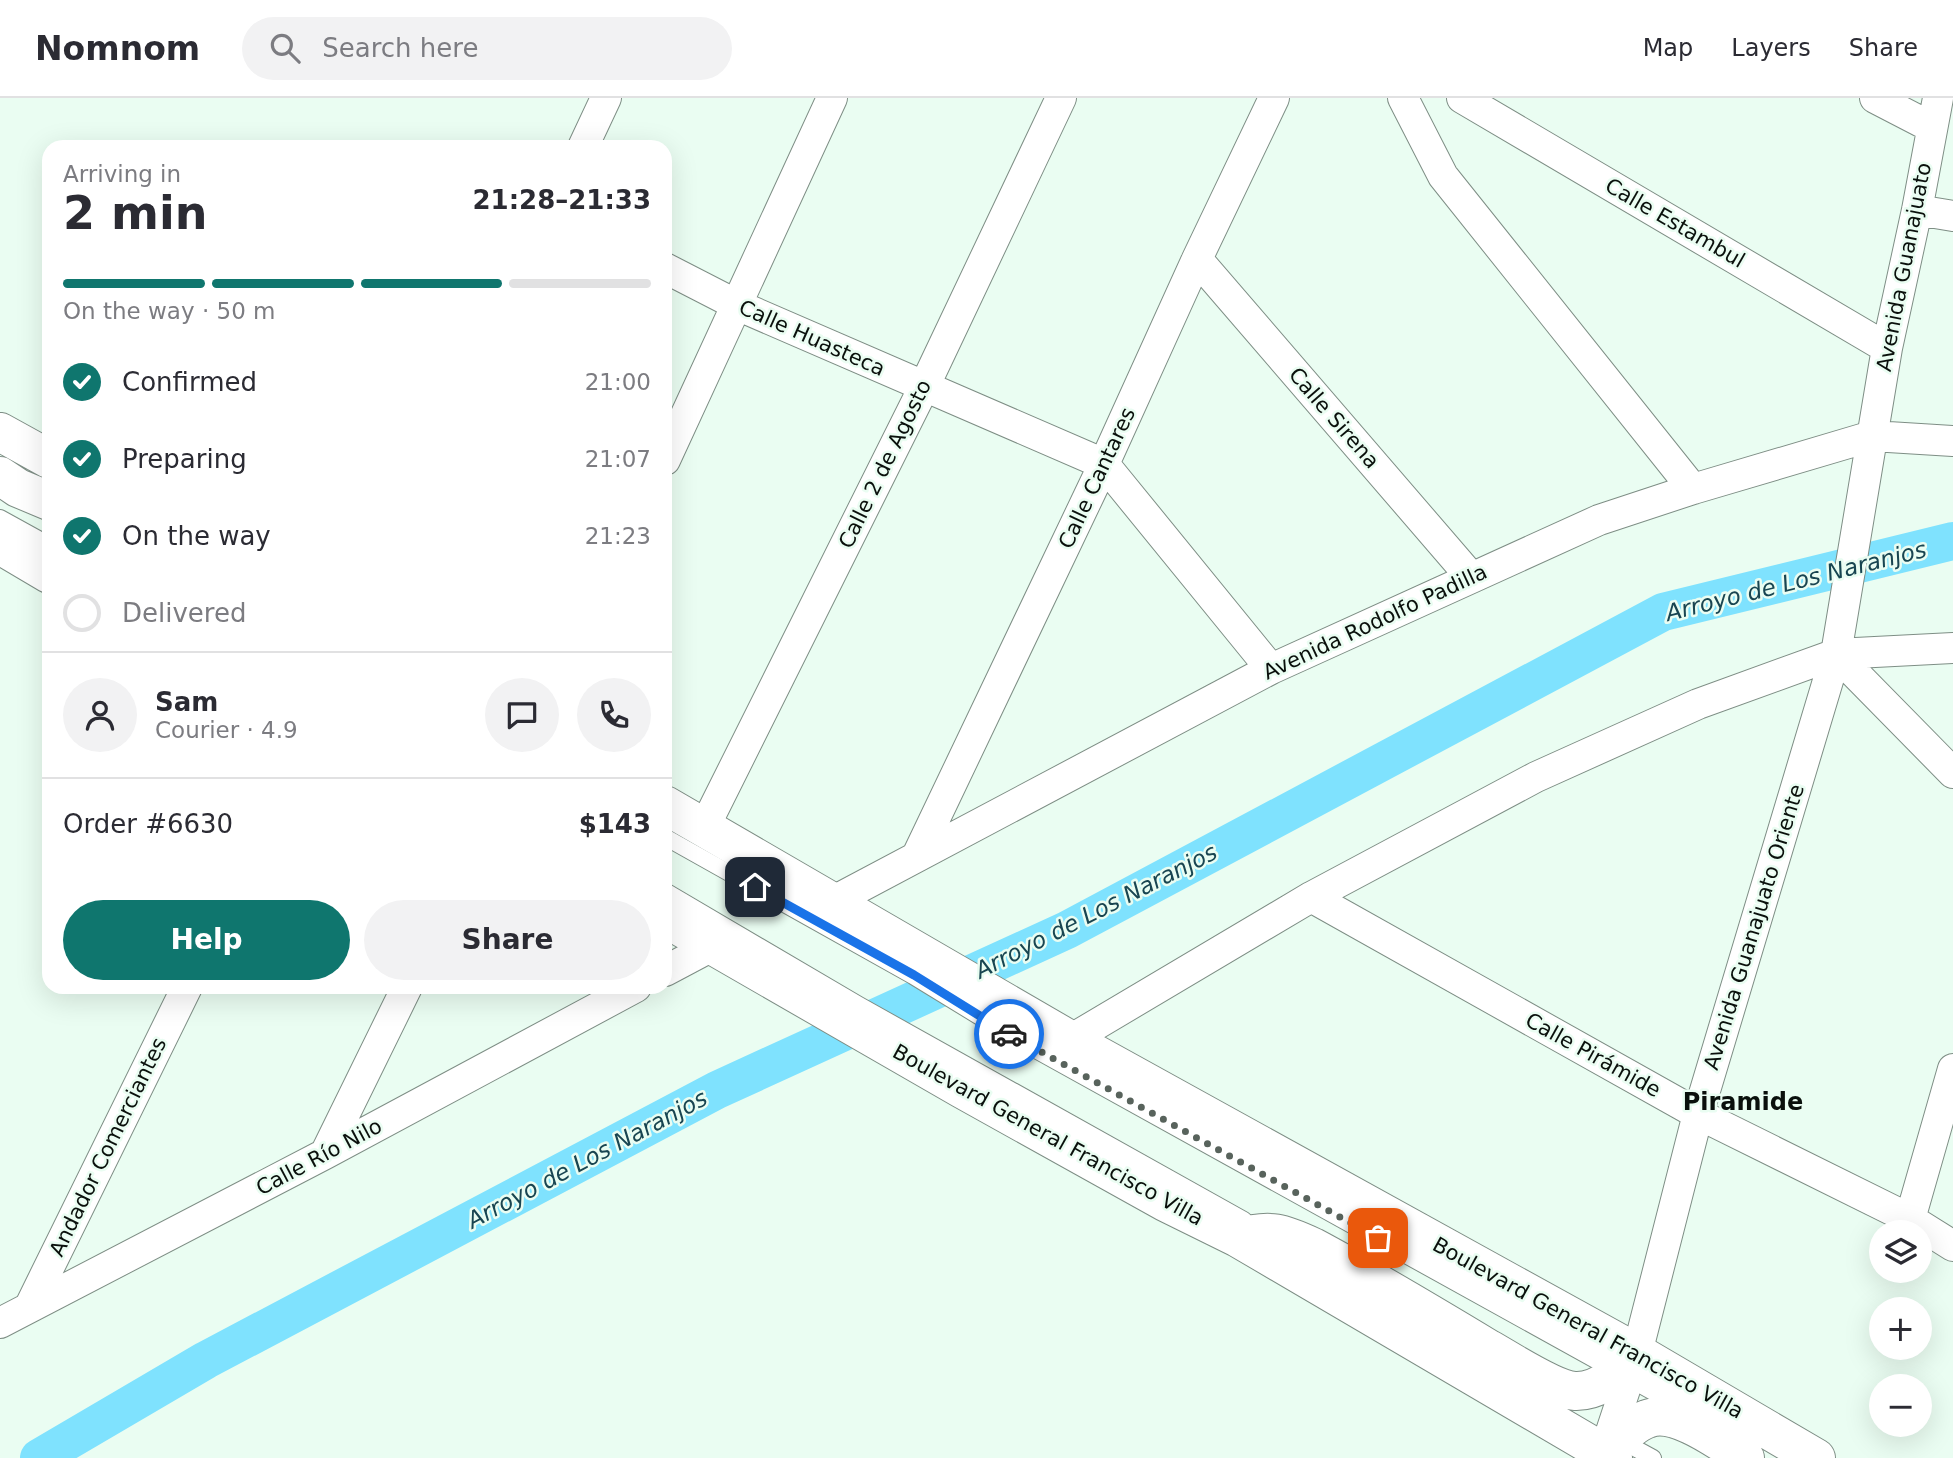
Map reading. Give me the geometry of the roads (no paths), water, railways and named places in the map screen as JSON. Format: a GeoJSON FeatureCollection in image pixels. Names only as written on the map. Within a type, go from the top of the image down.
{"type":"FeatureCollection","features":[{"type":"Feature","properties":{"kind":"main road"},"geometry":{"type":"LineString","coordinates":[[0,432],[42,455]]}},
{"type":"Feature","properties":{"kind":"main road"},"geometry":{"type":"LineString","coordinates":[[0,475],[18,488],[42,498]]}},
{"type":"Feature","properties":{"kind":"main road"},"geometry":{"type":"LineString","coordinates":[[0,545],[42,571]]}},
{"type":"Feature","properties":{"kind":"main road","name":"Boulevard General Francisco Villa"},"geometry":{"type":"LineString","coordinates":[[672,810],[830,903],[924,968],[993,1010],[1070,1040],[1629,1368],[1816,1458]]}},
{"type":"Feature","properties":{"kind":"main road","name":"Boulevard General Francisco Villa"},"geometry":{"type":"LineString","coordinates":[[672,922],[848,1010],[1165,1202],[1250,1235],[1609,1442]]}},
{"type":"Feature","properties":{"kind":"main road"},"geometry":{"type":"LineString","coordinates":[[1250,1235],[1291,1237],[1313,1247],[1564,1389],[1587,1390],[1629,1368]]}},
{"type":"Feature","properties":{"kind":"main road"},"geometry":{"type":"LineString","coordinates":[[1609,1442],[1636,1424],[1660,1416],[1690,1424],[1751,1455]]}},
{"type":"Feature","properties":{"kind":"street"},"geometry":{"type":"LineString","coordinates":[[586,140],[606,98]]}},
{"type":"Feature","properties":{"kind":"street"},"geometry":{"type":"LineString","coordinates":[[672,445],[832,98]]}},
{"type":"Feature","properties":{"kind":"street","name":"Calle 2 de Agosto"},"geometry":{"type":"LineString","coordinates":[[704,828],[924,387],[1061,98]]}},
{"type":"Feature","properties":{"kind":"street","name":"Calle Cantares"},"geometry":{"type":"LineString","coordinates":[[917,856],[1104,464],[1274,98]]}},
{"type":"Feature","properties":{"kind":"street"},"geometry":{"type":"LineString","coordinates":[[1403,98],[1443,176],[1693,489]]}},
{"type":"Feature","properties":{"kind":"street","name":"Calle Estambul"},"geometry":{"type":"LineString","coordinates":[[1462,98],[1887,348]]}},
{"type":"Feature","properties":{"kind":"street"},"geometry":{"type":"LineString","coordinates":[[1875,98],[1931,127]]}},
{"type":"Feature","properties":{"kind":"street","name":"Avenida Guanajuato"},"geometry":{"type":"LineString","coordinates":[[1872,436],[1887,348],[1938,98]]}},
{"type":"Feature","properties":{"kind":"street"},"geometry":{"type":"LineString","coordinates":[[1917,210],[1953,216]]}},
{"type":"Feature","properties":{"kind":"street","name":"Calle Sirena"},"geometry":{"type":"LineString","coordinates":[[1197,259],[1471,577]]}},
{"type":"Feature","properties":{"kind":"street","name":"Calle Huasteca"},"geometry":{"type":"LineString","coordinates":[[672,272],[737,305],[1104,464],[1271,669]]}},
{"type":"Feature","properties":{"kind":"street","name":"Avenida Rodolfo Padilla"},"geometry":{"type":"LineString","coordinates":[[830,903],[1271,669],[1599,520],[1872,436],[1953,441]]}},
{"type":"Feature","properties":{"kind":"street","name":"Avenida Guanajuato Oriente"},"geometry":{"type":"LineString","coordinates":[[1609,1442],[1698,1114],[1836,654],[1872,436]]}},
{"type":"Feature","properties":{"kind":"street"},"geometry":{"type":"LineString","coordinates":[[1070,1040],[1311,897],[1536,777],[1698,704],[1836,654],[1953,648]]}},
{"type":"Feature","properties":{"kind":"street"},"geometry":{"type":"LineString","coordinates":[[1836,654],[1953,773]]}},
{"type":"Feature","properties":{"kind":"street","name":"Calle Pirámide"},"geometry":{"type":"LineString","coordinates":[[1311,897],[1698,1114],[1910,1219],[1953,1246]]}},
{"type":"Feature","properties":{"kind":"street"},"geometry":{"type":"LineString","coordinates":[[672,967],[714,945]]}},
{"type":"Feature","properties":{"kind":"street","name":"Andador Comerciantes"},"geometry":{"type":"LineString","coordinates":[[30,1306],[184,994]]}},
{"type":"Feature","properties":{"kind":"street"},"geometry":{"type":"LineString","coordinates":[[326,1154],[404,994]]}},
{"type":"Feature","properties":{"kind":"street","name":"Calle Río Nilo"},"geometry":{"type":"LineString","coordinates":[[0,1323],[326,1154],[623,994]]}},
{"type":"Feature","properties":{"kind":"street"},"geometry":{"type":"LineString","coordinates":[[1910,1219],[1953,1069]]}},
{"type":"Feature","properties":{"kind":"lane"},"geometry":{"type":"LineString","coordinates":[[0,460],[42,484]]}},
{"type":"Feature","properties":{"kind":"lane"},"geometry":{"type":"LineString","coordinates":[[0,518],[42,541]]}},
{"type":"Feature","properties":{"kind":"lane"},"geometry":{"type":"LineString","coordinates":[[672,840],[924,968]]}},
{"type":"Feature","properties":{"kind":"lane"},"geometry":{"type":"LineString","coordinates":[[672,896],[848,1010]]}},
{"type":"Feature","properties":{"kind":"lane"},"geometry":{"type":"LineString","coordinates":[[993,1010],[1629,1368],[1751,1455]]}},
{"type":"Feature","properties":{"kind":"lane"},"geometry":{"type":"LineString","coordinates":[[1250,1235],[1563,1406]]}},
{"type":"Feature","properties":{"kind":"lane"},"geometry":{"type":"LineString","coordinates":[[1609,1442],[1653,1458]]}},
{"type":"Feature","properties":{"kind":"waterway","name":"Arroyo de Los Naranjos"},"geometry":{"type":"LineString","coordinates":[[39,1458],[206,1360],[717,1090],[1067,930],[1663,612],[1953,541]]}},
{"type":"Feature","properties":{"kind":"district","name":"Piramide"},"geometry":{"type":"Point","coordinates":[1743,1102]}}]}
